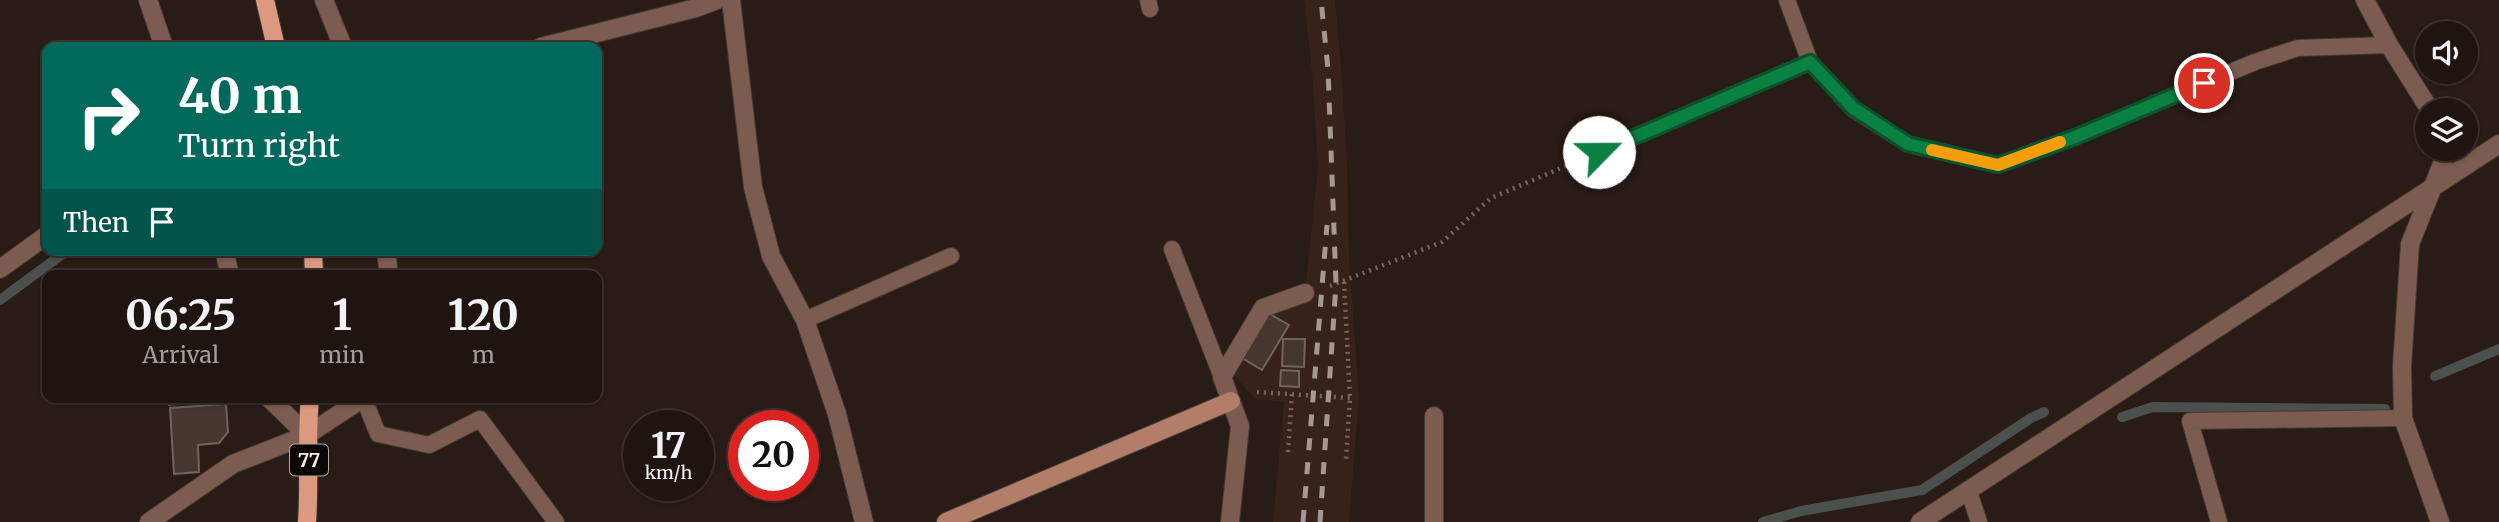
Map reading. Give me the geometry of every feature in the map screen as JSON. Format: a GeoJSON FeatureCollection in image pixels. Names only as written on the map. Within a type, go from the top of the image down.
{"type":"FeatureCollection","features":[{"type":"Feature","properties":{"kind":"main road"},"geometry":{"type":"LineString","coordinates":[[265,0],[275,42]]}},
{"type":"Feature","properties":{"kind":"main road","name":"77"},"geometry":{"type":"LineString","coordinates":[[307,522],[310,481],[307,435],[310,403]]}},
{"type":"Feature","properties":{"kind":"street"},"geometry":{"type":"LineString","coordinates":[[148,0],[162,42]]}},
{"type":"Feature","properties":{"kind":"street"},"geometry":{"type":"LineString","coordinates":[[324,0],[341,42]]}},
{"type":"Feature","properties":{"kind":"street"},"geometry":{"type":"LineString","coordinates":[[561,42],[696,8],[717,0]]}},
{"type":"Feature","properties":{"kind":"street"},"geometry":{"type":"LineString","coordinates":[[731,0],[753,187],[771,256],[806,320],[837,414],[864,522]]}},
{"type":"Feature","properties":{"kind":"street"},"geometry":{"type":"LineString","coordinates":[[2365,0],[2422,98]]}},
{"type":"Feature","properties":{"kind":"street"},"geometry":{"type":"LineString","coordinates":[[1920,522],[2499,144]]}},
{"type":"Feature","properties":{"kind":"street"},"geometry":{"type":"LineString","coordinates":[[2440,522],[2403,418],[2402,366],[2410,244],[2444,161]]}},
{"type":"Feature","properties":{"kind":"street"},"geometry":{"type":"LineString","coordinates":[[0,269],[42,239]]}},
{"type":"Feature","properties":{"kind":"street"},"geometry":{"type":"LineString","coordinates":[[1230,522],[1240,426],[1222,377],[1263,308],[1305,293]]}},
{"type":"Feature","properties":{"kind":"street"},"geometry":{"type":"LineString","coordinates":[[946,522],[1231,401]]}},
{"type":"Feature","properties":{"kind":"street"},"geometry":{"type":"LineString","coordinates":[[274,403],[307,435]]}},
{"type":"Feature","properties":{"kind":"street"},"geometry":{"type":"LineString","coordinates":[[149,522],[233,464],[307,435],[357,403]]}},
{"type":"Feature","properties":{"kind":"street"},"geometry":{"type":"LineString","coordinates":[[1434,416],[1434,522]]}},
{"type":"Feature","properties":{"kind":"lane"},"geometry":{"type":"LineString","coordinates":[[1787,0],[1810,62],[1853,108],[1908,144],[1998,165],[2075,137],[2255,62],[2298,48],[2389,45]]}},
{"type":"Feature","properties":{"kind":"lane"},"geometry":{"type":"LineString","coordinates":[[1599,152],[1810,62]]}},
{"type":"Feature","properties":{"kind":"lane"},"geometry":{"type":"LineString","coordinates":[[1171,249],[1222,377]]}},
{"type":"Feature","properties":{"kind":"lane"},"geometry":{"type":"LineString","coordinates":[[806,320],[951,256]]}},
{"type":"Feature","properties":{"kind":"lane"},"geometry":{"type":"LineString","coordinates":[[367,403],[377,434],[429,445],[480,419],[556,522]]}},
{"type":"Feature","properties":{"kind":"lane"},"geometry":{"type":"LineString","coordinates":[[2219,522],[2190,421],[2403,418]]}},
{"type":"Feature","properties":{"kind":"lane"},"geometry":{"type":"LineString","coordinates":[[1969,492],[1979,522]]}},
{"type":"Feature","properties":{"kind":"path"},"geometry":{"type":"LineString","coordinates":[[1350,278],[1442,242],[1491,198],[1599,152]]}},
{"type":"Feature","properties":{"kind":"path"},"geometry":{"type":"LineString","coordinates":[[1344,281],[1350,398],[1346,459]]}},
{"type":"Feature","properties":{"kind":"path"},"geometry":{"type":"LineString","coordinates":[[1231,401],[1258,392],[1350,398]]}},
{"type":"Feature","properties":{"kind":"path"},"geometry":{"type":"LineString","coordinates":[[1288,452],[1292,394]]}},
{"type":"Feature","properties":{"kind":"shaded area"},"geometry":{"type":"Polygon","coordinates":[[[1304,0],[1335,0],[1341,66],[1347,160],[1349,259],[1359,397],[1349,522],[1273,522],[1284,401],[1256,400],[1231,372],[1267,311],[1305,293],[1318,167],[1304,0]]]}},
{"type":"Feature","properties":{"kind":"building"},"geometry":{"type":"Polygon","coordinates":[[[1268,313],[1289,325],[1262,370],[1242,358],[1268,313]]]}},
{"type":"Feature","properties":{"kind":"building"},"geometry":{"type":"Polygon","coordinates":[[[1283,339],[1305,339],[1304,367],[1282,366],[1283,339]]]}},
{"type":"Feature","properties":{"kind":"building"},"geometry":{"type":"Polygon","coordinates":[[[1281,370],[1299,371],[1299,387],[1280,386],[1281,370]]]}},
{"type":"Feature","properties":{"kind":"building"},"geometry":{"type":"Polygon","coordinates":[[[226,404],[228,432],[219,443],[198,445],[199,472],[174,474],[170,408],[226,404]]]}},
{"type":"Feature","properties":{"kind":"waterway"},"geometry":{"type":"LineString","coordinates":[[0,300],[60,256]]}},
{"type":"Feature","properties":{"kind":"waterway"},"geometry":{"type":"LineString","coordinates":[[2435,376],[2499,349]]}},
{"type":"Feature","properties":{"kind":"waterway"},"geometry":{"type":"LineString","coordinates":[[2122,417],[2153,407],[2385,409]]}},
{"type":"Feature","properties":{"kind":"waterway"},"geometry":{"type":"LineString","coordinates":[[1763,522],[1801,511],[1922,490],[2044,412]]}},
{"type":"Feature","properties":{"kind":"railway"},"geometry":{"type":"LineString","coordinates":[[1320,522],[1336,284],[1328,69],[1321,0]]}},
{"type":"Feature","properties":{"kind":"railway"},"geometry":{"type":"LineString","coordinates":[[1303,522],[1327,225]]}},
{"type":"Feature","properties":{"kind":"slow traffic"},"geometry":{"type":"LineString","coordinates":[[1932,150],[1998,165],[2060,142]]}},
{"type":"Feature","properties":{"kind":"route"},"geometry":{"type":"LineString","coordinates":[[1599,152],[1810,62],[1853,108],[1908,144],[1998,165],[2075,137],[2204,83]]}}]}
